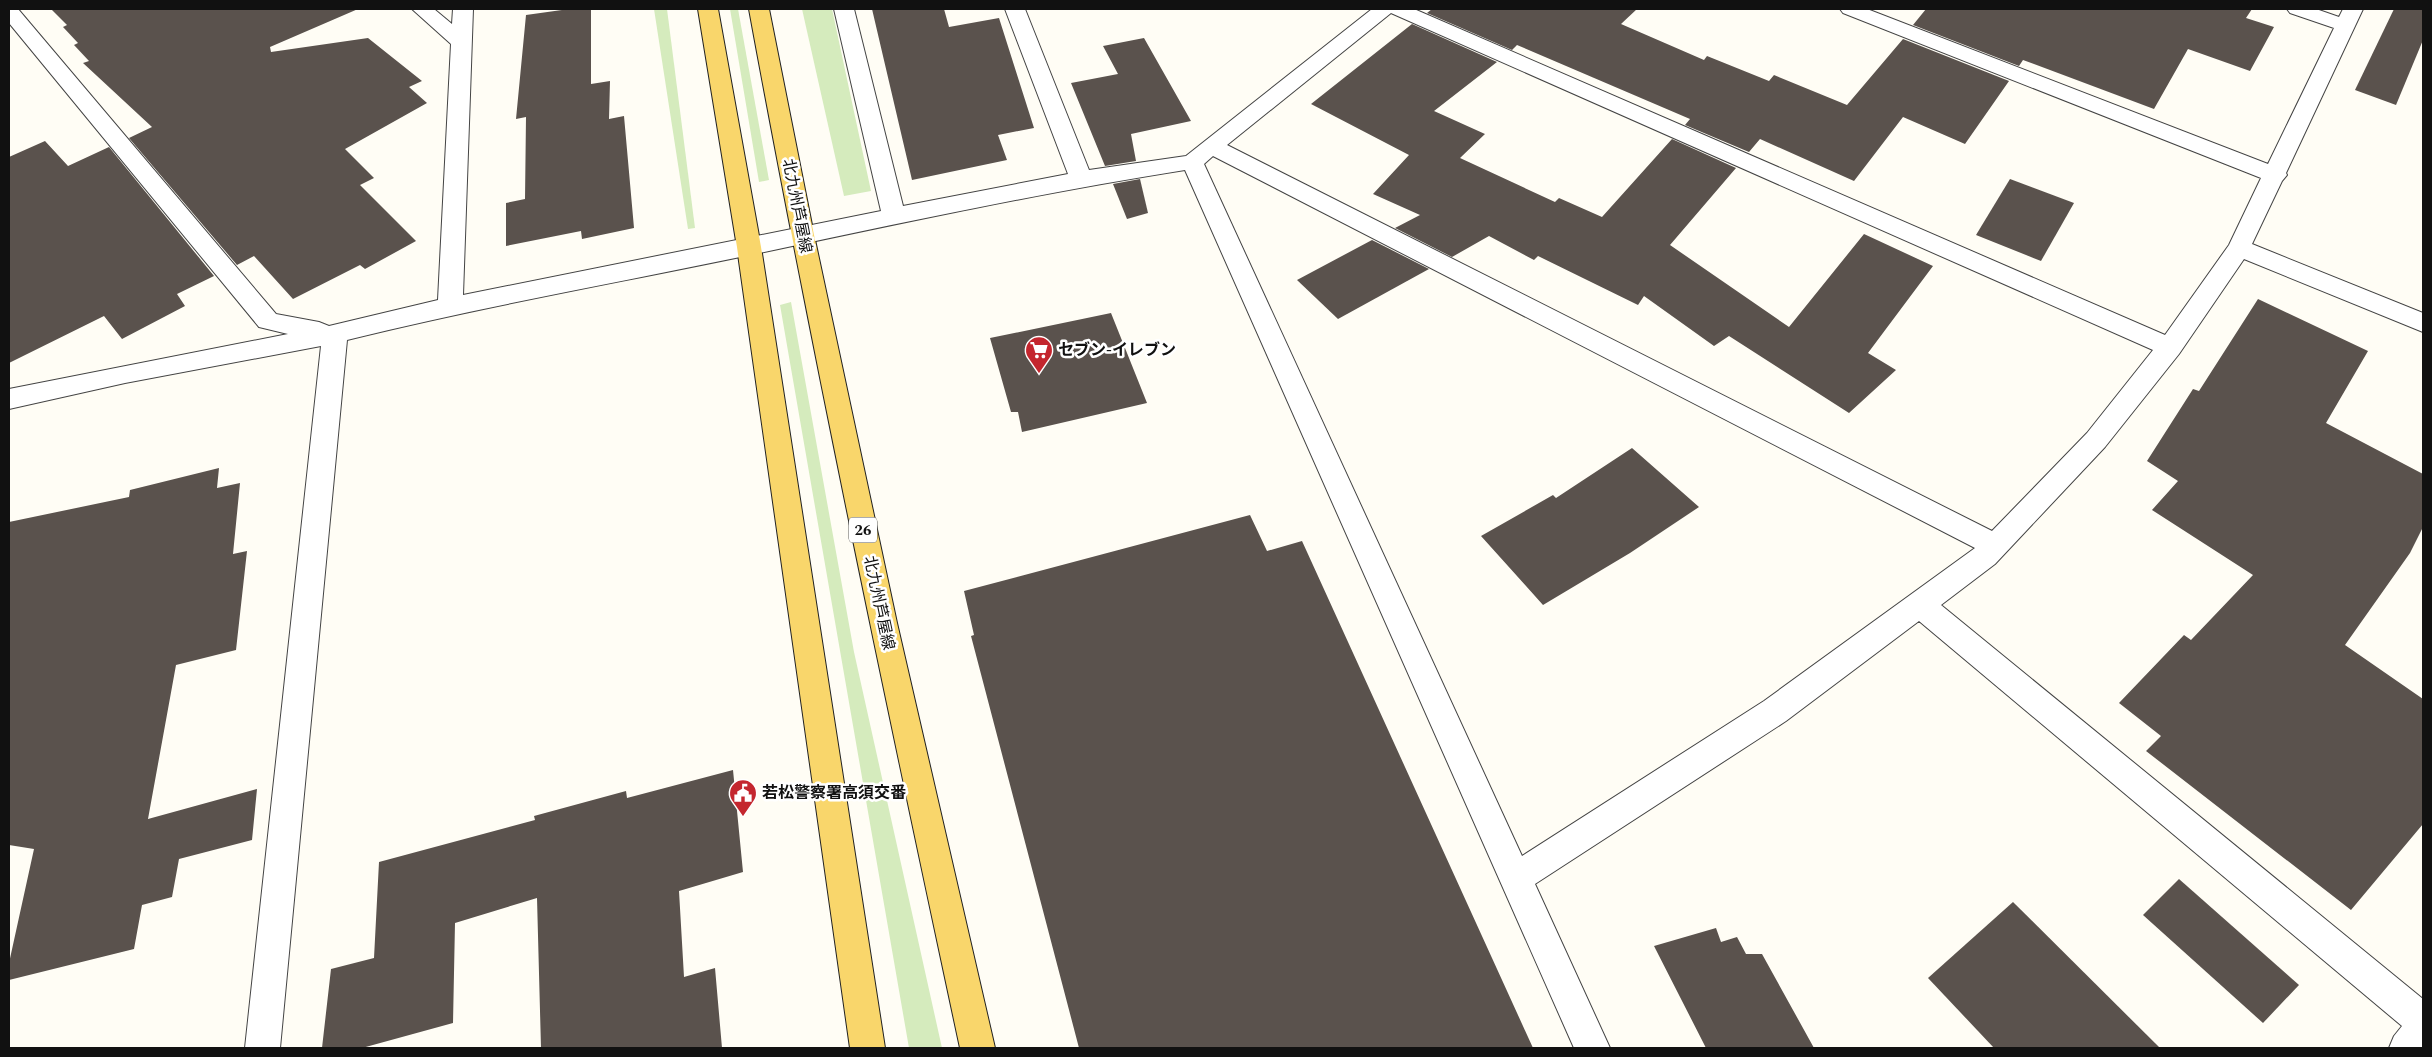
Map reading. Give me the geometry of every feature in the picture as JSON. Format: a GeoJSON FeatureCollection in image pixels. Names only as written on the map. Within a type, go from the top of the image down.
{"type":"FeatureCollection","features":[{"type":"Feature","properties":{"kind":"main road"},"geometry":{"type":"LineString","coordinates":[[708,9],[749,247],[868,1048]]}},
{"type":"Feature","properties":{"kind":"main road","name":"北九州芦屋線"},"geometry":{"type":"LineString","coordinates":[[759,9],[802,235],[883,623],[978,1048]]}},
{"type":"Feature","properties":{"kind":"street"},"geometry":{"type":"LineString","coordinates":[[422,9],[461,42]]}},
{"type":"Feature","properties":{"kind":"street"},"geometry":{"type":"LineString","coordinates":[[450,306],[463,9]]}},
{"type":"Feature","properties":{"kind":"street"},"geometry":{"type":"LineString","coordinates":[[844,9],[894,216]]}},
{"type":"Feature","properties":{"kind":"street"},"geometry":{"type":"LineString","coordinates":[[1014,9],[1081,179]]}},
{"type":"Feature","properties":{"kind":"street"},"geometry":{"type":"LineString","coordinates":[[9,399],[125,374],[335,334],[450,306],[1201,154],[1384,9]]}},
{"type":"Feature","properties":{"kind":"street"},"geometry":{"type":"LineString","coordinates":[[1398,9],[2170,347]]}},
{"type":"Feature","properties":{"kind":"street"},"geometry":{"type":"LineString","coordinates":[[1850,9],[2276,174]]}},
{"type":"Feature","properties":{"kind":"street"},"geometry":{"type":"LineString","coordinates":[[1516,878],[1775,710],[1985,556],[2096,440],[2170,347],[2239,248],[2276,174],[2349,17],[2296,9]]}},
{"type":"Feature","properties":{"kind":"street"},"geometry":{"type":"LineString","coordinates":[[9,11],[268,322],[335,334]]}},
{"type":"Feature","properties":{"kind":"street"},"geometry":{"type":"LineString","coordinates":[[1201,154],[1994,545]]}},
{"type":"Feature","properties":{"kind":"street"},"geometry":{"type":"LineString","coordinates":[[1201,154],[1516,878],[1592,1048]]}},
{"type":"Feature","properties":{"kind":"street"},"geometry":{"type":"LineString","coordinates":[[2239,248],[2423,323]]}},
{"type":"Feature","properties":{"kind":"street"},"geometry":{"type":"LineString","coordinates":[[262,1048],[335,334]]}},
{"type":"Feature","properties":{"kind":"street"},"geometry":{"type":"LineString","coordinates":[[1919,604],[2423,1021]]}},
{"type":"Feature","properties":{"kind":"street"},"geometry":{"type":"LineString","coordinates":[[2406,1048],[2423,1030]]}},
{"type":"Feature","properties":{"kind":"green space"},"geometry":{"type":"Polygon","coordinates":[[[654,9],[667,9],[695,228],[688,229],[654,9]]]}},
{"type":"Feature","properties":{"kind":"green space"},"geometry":{"type":"Polygon","coordinates":[[[730,9],[738,9],[769,180],[759,182],[730,9]]]}},
{"type":"Feature","properties":{"kind":"green space"},"geometry":{"type":"Polygon","coordinates":[[[802,9],[832,9],[871,191],[844,196],[802,9]]]}},
{"type":"Feature","properties":{"kind":"green space"},"geometry":{"type":"Polygon","coordinates":[[[791,302],[854,652],[942,1048],[909,1048],[780,305],[791,302]]]}},
{"type":"Feature","properties":{"kind":"building"},"geometry":{"type":"Polygon","coordinates":[[[51,9],[358,9],[270,47],[271,52],[368,38],[422,81],[409,87],[427,103],[345,149],[374,178],[360,185],[416,241],[365,269],[360,265],[293,299],[254,256],[237,265],[129,138],[152,127],[83,63],[89,61],[74,45],[78,43],[63,27],[67,25],[51,9]]]}},
{"type":"Feature","properties":{"kind":"building"},"geometry":{"type":"Polygon","coordinates":[[[569,9],[591,9],[591,84],[610,81],[609,119],[624,116],[634,228],[582,239],[581,231],[506,246],[506,203],[525,199],[526,117],[516,119],[526,15],[569,9]]]}},
{"type":"Feature","properties":{"kind":"building"},"geometry":{"type":"Polygon","coordinates":[[[872,9],[944,9],[949,27],[999,18],[1034,128],[998,135],[1007,160],[912,180],[872,9]]]}},
{"type":"Feature","properties":{"kind":"building"},"geometry":{"type":"Polygon","coordinates":[[[1432,9],[1637,9],[1621,24],[1704,60],[1707,56],[1769,81],[1774,75],[1847,105],[1903,39],[2009,81],[1965,144],[1903,117],[1854,181],[1760,139],[1749,152],[1685,125],[1690,119],[1517,45],[1512,50],[1427,13],[1432,9]]]}},
{"type":"Feature","properties":{"kind":"building"},"geometry":{"type":"Polygon","coordinates":[[[1926,9],[2252,9],[2246,18],[2274,27],[2250,71],[2188,49],[2154,109],[2023,60],[2019,66],[1913,25],[1926,9]]]}},
{"type":"Feature","properties":{"kind":"building"},"geometry":{"type":"Polygon","coordinates":[[[2394,9],[2423,9],[2423,40],[2396,105],[2355,90],[2394,9]]]}},
{"type":"Feature","properties":{"kind":"building"},"geometry":{"type":"Polygon","coordinates":[[[1412,24],[1497,62],[1434,111],[1485,134],[1460,158],[1555,202],[1559,198],[1602,217],[1672,139],[1736,168],[1670,245],[1789,327],[1864,234],[1933,266],[1868,353],[1896,370],[1849,413],[1729,336],[1714,346],[1644,296],[1638,305],[1538,256],[1534,260],[1489,236],[1452,257],[1395,228],[1420,215],[1373,194],[1409,155],[1311,104],[1412,24]]]}},
{"type":"Feature","properties":{"kind":"building"},"geometry":{"type":"Polygon","coordinates":[[[1144,38],[1191,121],[1131,134],[1136,161],[1105,166],[1071,83],[1118,74],[1103,46],[1144,38]]]}},
{"type":"Feature","properties":{"kind":"building"},"geometry":{"type":"Polygon","coordinates":[[[45,141],[68,166],[109,147],[214,276],[177,294],[185,306],[122,339],[104,316],[9,363],[9,157],[45,141]]]}},
{"type":"Feature","properties":{"kind":"building"},"geometry":{"type":"Polygon","coordinates":[[[1140,179],[1148,213],[1127,219],[1113,184],[1140,179]]]}},
{"type":"Feature","properties":{"kind":"building"},"geometry":{"type":"Polygon","coordinates":[[[2010,179],[2074,203],[2041,261],[1976,235],[2010,179]]]}},
{"type":"Feature","properties":{"kind":"building"},"geometry":{"type":"Polygon","coordinates":[[[1372,240],[1429,269],[1338,319],[1297,280],[1372,240]]]}},
{"type":"Feature","properties":{"kind":"building"},"geometry":{"type":"Polygon","coordinates":[[[2258,299],[2368,351],[2326,423],[2423,474],[2423,527],[2410,553],[2345,645],[2423,699],[2423,824],[2351,910],[2146,751],[2161,736],[2119,703],[2184,635],[2191,640],[2253,575],[2152,510],[2178,481],[2147,461],[2193,389],[2199,391],[2258,299]]]}},
{"type":"Feature","properties":{"kind":"building"},"geometry":{"type":"Polygon","coordinates":[[[1111,313],[1147,403],[1022,432],[1018,412],[1011,412],[990,338],[1111,313]]]}},
{"type":"Feature","properties":{"kind":"building"},"geometry":{"type":"Polygon","coordinates":[[[1632,448],[1699,507],[1630,553],[1543,605],[1481,536],[1553,495],[1556,498],[1632,448]]]}},
{"type":"Feature","properties":{"kind":"building"},"geometry":{"type":"Polygon","coordinates":[[[219,468],[217,488],[240,483],[233,554],[247,551],[236,650],[176,665],[148,819],[257,789],[252,840],[179,859],[172,897],[142,905],[134,949],[9,980],[9,963],[34,849],[9,845],[9,522],[129,497],[130,490],[219,468]]]}},
{"type":"Feature","properties":{"kind":"building"},"geometry":{"type":"Polygon","coordinates":[[[1250,515],[1267,551],[1302,541],[1533,1048],[1079,1048],[971,636],[974,635],[964,591],[1250,515]]]}},
{"type":"Feature","properties":{"kind":"building"},"geometry":{"type":"Polygon","coordinates":[[[733,770],[743,872],[679,891],[684,977],[715,968],[722,1048],[541,1048],[537,898],[455,923],[453,1023],[362,1048],[322,1048],[331,969],[374,958],[379,862],[535,820],[534,816],[626,791],[627,798],[733,770]]]}},
{"type":"Feature","properties":{"kind":"building"},"geometry":{"type":"Polygon","coordinates":[[[2179,879],[2299,985],[2263,1023],[2143,915],[2179,879]]]}},
{"type":"Feature","properties":{"kind":"building"},"geometry":{"type":"Polygon","coordinates":[[[2013,902],[2160,1048],[1994,1048],[1928,978],[2013,902]]]}},
{"type":"Feature","properties":{"kind":"building"},"geometry":{"type":"Polygon","coordinates":[[[1716,928],[1721,942],[1737,937],[1746,954],[1762,954],[1814,1048],[1706,1048],[1654,946],[1716,928]]]}},
{"type":"Feature","properties":{"kind":"place","name":"セブン-イレブン"},"geometry":{"type":"Point","coordinates":[1039,374]}},
{"type":"Feature","properties":{"kind":"place","name":"若松警察署高須交番"},"geometry":{"type":"Point","coordinates":[743,817]}}]}
